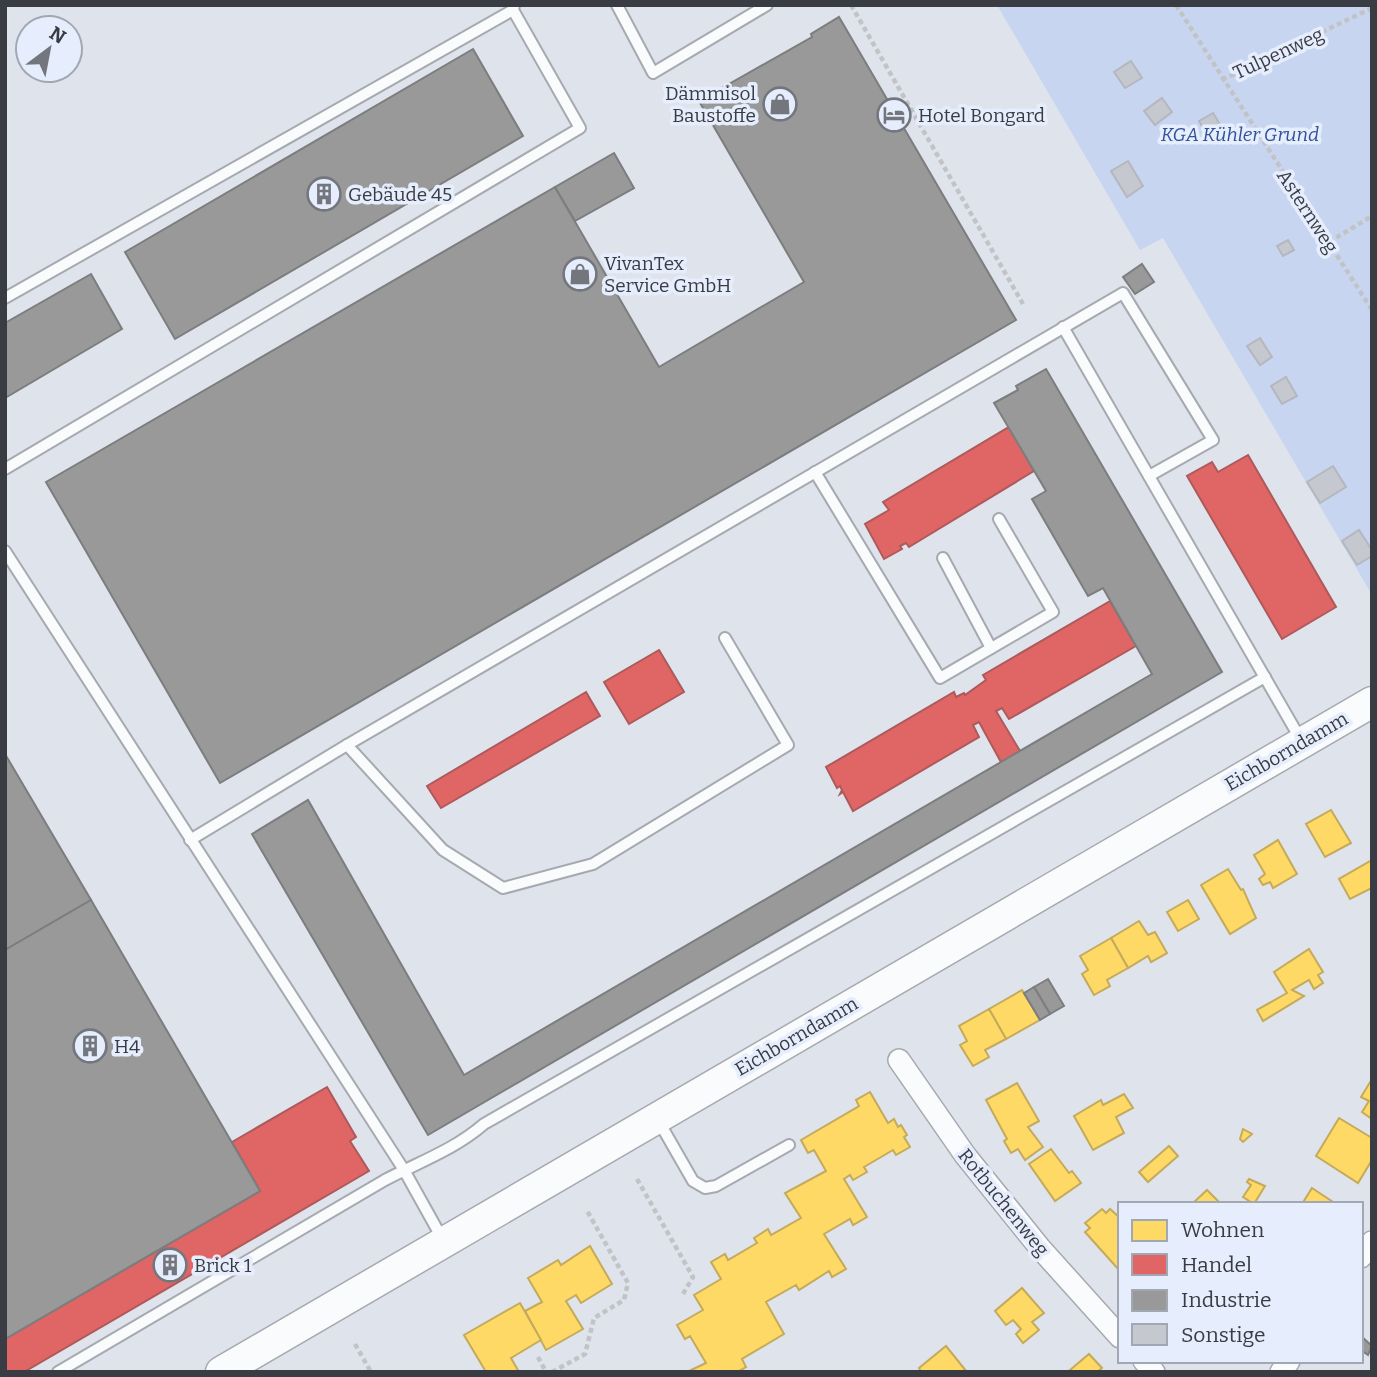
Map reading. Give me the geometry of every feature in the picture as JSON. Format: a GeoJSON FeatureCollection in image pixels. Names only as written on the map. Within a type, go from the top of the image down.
{"type":"FeatureCollection","features":[{"type":"Feature","properties":{"kind":"main road","name":"Eichborndamm"},"geometry":{"type":"LineString","coordinates":[[221,1372],[1372,702]]}},
{"type":"Feature","properties":{"kind":"street","name":"Rotbuchenweg"},"geometry":{"type":"LineString","coordinates":[[899,1060],[965,1155],[1040,1248],[1118,1334]]}},
{"type":"Feature","properties":{"kind":"lane"},"geometry":{"type":"LineString","coordinates":[[617,5],[653,73],[767,5]]}},
{"type":"Feature","properties":{"kind":"lane"},"geometry":{"type":"LineString","coordinates":[[5,298],[514,8],[580,128],[5,469]]}},
{"type":"Feature","properties":{"kind":"lane"},"geometry":{"type":"LineString","coordinates":[[190,840],[815,471],[1123,293],[1213,440],[1149,476]]}},
{"type":"Feature","properties":{"kind":"lane"},"geometry":{"type":"LineString","coordinates":[[1063,327],[1303,742]]}},
{"type":"Feature","properties":{"kind":"lane"},"geometry":{"type":"LineString","coordinates":[[815,471],[940,678],[1053,612],[999,520]]}},
{"type":"Feature","properties":{"kind":"lane"},"geometry":{"type":"LineString","coordinates":[[5,551],[404,1170],[444,1241]]}},
{"type":"Feature","properties":{"kind":"lane"},"geometry":{"type":"LineString","coordinates":[[943,558],[991,648]]}},
{"type":"Feature","properties":{"kind":"lane"},"geometry":{"type":"LineString","coordinates":[[347,746],[443,850],[503,888],[593,864],[789,745],[725,638]]}},
{"type":"Feature","properties":{"kind":"lane"},"geometry":{"type":"LineString","coordinates":[[58,1372],[404,1170],[457,1145],[484,1125],[532,1097],[1265,677]]}},
{"type":"Feature","properties":{"kind":"lane"},"geometry":{"type":"LineString","coordinates":[[657,1118],[693,1181],[705,1188],[716,1186],[789,1144]]}},
{"type":"Feature","properties":{"kind":"path"},"geometry":{"type":"LineString","coordinates":[[851,5],[1023,304]]}},
{"type":"Feature","properties":{"kind":"path","name":"Asternweg"},"geometry":{"type":"LineString","coordinates":[[1176,5],[1372,310]]}},
{"type":"Feature","properties":{"kind":"path","name":"Tulpenweg"},"geometry":{"type":"LineString","coordinates":[[1222,79],[1372,8]]}},
{"type":"Feature","properties":{"kind":"path"},"geometry":{"type":"LineString","coordinates":[[1329,242],[1372,216]]}},
{"type":"Feature","properties":{"kind":"path"},"geometry":{"type":"LineString","coordinates":[[637,1179],[693,1277],[683,1294]]}},
{"type":"Feature","properties":{"kind":"path"},"geometry":{"type":"LineString","coordinates":[[552,1372],[585,1354],[594,1318],[624,1300],[628,1283],[586,1209]]}},
{"type":"Feature","properties":{"kind":"path"},"geometry":{"type":"LineString","coordinates":[[355,1344],[371,1372]]}},
{"type":"Feature","properties":{"kind":"path"},"geometry":{"type":"LineString","coordinates":[[538,1357],[546,1372]]}},
{"type":"Feature","properties":{"kind":"green space","name":"KGA Kühler Grund"},"geometry":{"type":"Polygon","coordinates":[[[997,5],[1372,5],[1372,595],[1163,238],[1140,250],[997,5]]]}},
{"type":"Feature","properties":{"kind":"building: Wohnen"},"geometry":{"type":"Polygon","coordinates":[[[1331,810],[1351,843],[1325,857],[1306,824],[1331,810]]]}},
{"type":"Feature","properties":{"kind":"building: Wohnen"},"geometry":{"type":"Polygon","coordinates":[[[1278,840],[1297,874],[1273,888],[1270,882],[1263,885],[1259,879],[1265,874],[1254,855],[1278,840]]]}},
{"type":"Feature","properties":{"kind":"building: Wohnen"},"geometry":{"type":"Polygon","coordinates":[[[1372,860],[1372,888],[1350,899],[1339,879],[1372,860]]]}},
{"type":"Feature","properties":{"kind":"building: Wohnen"},"geometry":{"type":"Polygon","coordinates":[[[1228,869],[1241,890],[1243,889],[1256,918],[1230,934],[1201,885],[1228,869]]]}},
{"type":"Feature","properties":{"kind":"building: Wohnen"},"geometry":{"type":"Polygon","coordinates":[[[1188,900],[1199,919],[1178,931],[1167,912],[1188,900]]]}},
{"type":"Feature","properties":{"kind":"building: Wohnen"},"geometry":{"type":"Polygon","coordinates":[[[1139,921],[1148,935],[1155,932],[1167,953],[1151,962],[1148,956],[1128,968],[1111,938],[1139,921]]]}},
{"type":"Feature","properties":{"kind":"building: Wohnen"},"geometry":{"type":"Polygon","coordinates":[[[1111,938],[1128,968],[1107,980],[1110,986],[1094,995],[1082,974],[1088,970],[1080,956],[1111,938]]]}},
{"type":"Feature","properties":{"kind":"building: Wohnen"},"geometry":{"type":"Polygon","coordinates":[[[1309,949],[1323,972],[1318,975],[1323,983],[1314,989],[1309,980],[1292,990],[1304,996],[1263,1021],[1257,1010],[1287,993],[1274,972],[1309,949]]]}},
{"type":"Feature","properties":{"kind":"building: Wohnen"},"geometry":{"type":"Polygon","coordinates":[[[1022,990],[1040,1020],[1006,1039],[989,1009],[1022,990]]]}},
{"type":"Feature","properties":{"kind":"building: Wohnen"},"geometry":{"type":"Polygon","coordinates":[[[989,1009],[1006,1039],[985,1050],[989,1057],[973,1066],[960,1045],[967,1041],[959,1026],[989,1009]]]}},
{"type":"Feature","properties":{"kind":"building: Wohnen"},"geometry":{"type":"Polygon","coordinates":[[[1372,1079],[1372,1119],[1362,1112],[1369,1101],[1361,1097],[1372,1079]]]}},
{"type":"Feature","properties":{"kind":"building: Wohnen"},"geometry":{"type":"Polygon","coordinates":[[[1017,1083],[1039,1121],[1028,1127],[1043,1147],[1025,1160],[1018,1149],[1011,1153],[1004,1141],[1007,1139],[986,1100],[1017,1083]]]}},
{"type":"Feature","properties":{"kind":"building: Wohnen"},"geometry":{"type":"Polygon","coordinates":[[[870,1092],[888,1123],[894,1119],[898,1127],[901,1125],[910,1147],[896,1155],[893,1150],[864,1167],[867,1172],[853,1180],[850,1175],[844,1179],[867,1217],[853,1225],[850,1219],[824,1234],[846,1269],[832,1277],[829,1271],[799,1290],[796,1285],[766,1302],[784,1334],[742,1359],[746,1367],[737,1372],[687,1372],[706,1363],[690,1336],[685,1339],[677,1325],[703,1310],[694,1295],[721,1279],[711,1262],[725,1254],[728,1260],[757,1243],[754,1238],[768,1229],[771,1235],[801,1218],[785,1193],[826,1171],[814,1150],[808,1153],[801,1140],[859,1106],[856,1100],[870,1092]]]}},
{"type":"Feature","properties":{"kind":"building: Wohnen"},"geometry":{"type":"Polygon","coordinates":[[[1124,1094],[1133,1108],[1116,1117],[1124,1133],[1093,1150],[1074,1116],[1101,1100],[1103,1105],[1124,1094]]]}},
{"type":"Feature","properties":{"kind":"building: Wohnen"},"geometry":{"type":"Polygon","coordinates":[[[1339,1118],[1372,1138],[1372,1160],[1358,1183],[1316,1156],[1339,1118]]]}},
{"type":"Feature","properties":{"kind":"building: Wohnen"},"geometry":{"type":"Polygon","coordinates":[[[1243,1129],[1252,1134],[1243,1142],[1240,1139],[1243,1129]]]}},
{"type":"Feature","properties":{"kind":"building: Wohnen"},"geometry":{"type":"Polygon","coordinates":[[[1169,1146],[1178,1156],[1148,1182],[1139,1172],[1169,1146]]]}},
{"type":"Feature","properties":{"kind":"building: Wohnen"},"geometry":{"type":"Polygon","coordinates":[[[1051,1149],[1069,1173],[1072,1171],[1081,1183],[1055,1201],[1029,1164],[1051,1149]]]}},
{"type":"Feature","properties":{"kind":"building: Wohnen"},"geometry":{"type":"Polygon","coordinates":[[[1249,1179],[1265,1186],[1255,1202],[1243,1197],[1251,1185],[1247,1182],[1249,1179]]]}},
{"type":"Feature","properties":{"kind":"building: Wohnen"},"geometry":{"type":"Polygon","coordinates":[[[1312,1188],[1333,1202],[1303,1202],[1312,1188]]]}},
{"type":"Feature","properties":{"kind":"building: Wohnen"},"geometry":{"type":"Polygon","coordinates":[[[1207,1190],[1218,1201],[1217,1202],[1194,1202],[1207,1190]]]}},
{"type":"Feature","properties":{"kind":"building: Wohnen"},"geometry":{"type":"Polygon","coordinates":[[[1102,1209],[1106,1213],[1110,1209],[1118,1216],[1118,1269],[1085,1232],[1090,1228],[1085,1223],[1102,1209]]]}},
{"type":"Feature","properties":{"kind":"building: Wohnen"},"geometry":{"type":"Polygon","coordinates":[[[590,1246],[612,1284],[581,1303],[576,1295],[566,1301],[583,1329],[546,1350],[525,1311],[542,1302],[528,1278],[558,1260],[561,1265],[590,1246]]]}},
{"type":"Feature","properties":{"kind":"building: Wohnen"},"geometry":{"type":"Polygon","coordinates":[[[1022,1288],[1044,1313],[1032,1322],[1039,1330],[1023,1343],[1016,1334],[1021,1329],[1013,1320],[1006,1325],[995,1311],[1022,1288]]]}},
{"type":"Feature","properties":{"kind":"building: Wohnen"},"geometry":{"type":"Polygon","coordinates":[[[520,1303],[541,1340],[511,1358],[519,1372],[486,1372],[464,1335],[520,1303]]]}},
{"type":"Feature","properties":{"kind":"building: Wohnen"},"geometry":{"type":"Polygon","coordinates":[[[946,1346],[967,1372],[921,1372],[919,1368],[946,1346]]]}},
{"type":"Feature","properties":{"kind":"building: Wohnen"},"geometry":{"type":"Polygon","coordinates":[[[1089,1354],[1102,1368],[1097,1372],[1070,1370],[1089,1354]]]}},
{"type":"Feature","properties":{"kind":"building: Handel"},"geometry":{"type":"Polygon","coordinates":[[[1009,427],[1034,471],[909,547],[906,543],[900,546],[902,549],[884,559],[865,524],[889,510],[883,502],[1009,427]]]}},
{"type":"Feature","properties":{"kind":"building: Handel"},"geometry":{"type":"Polygon","coordinates":[[[1248,455],[1336,607],[1282,639],[1187,476],[1212,462],[1218,472],[1248,455]]]}},
{"type":"Feature","properties":{"kind":"building: Handel"},"geometry":{"type":"Polygon","coordinates":[[[1110,601],[1136,646],[1009,719],[1002,708],[996,711],[1020,751],[1001,762],[979,722],[973,725],[979,737],[853,811],[843,792],[840,794],[840,786],[837,788],[826,767],[954,692],[956,697],[964,693],[965,695],[986,680],[983,675],[1110,601]]]}},
{"type":"Feature","properties":{"kind":"building: Handel"},"geometry":{"type":"Polygon","coordinates":[[[659,650],[684,692],[629,724],[604,682],[659,650]]]}},
{"type":"Feature","properties":{"kind":"building: Handel"},"geometry":{"type":"Polygon","coordinates":[[[586,692],[600,716],[441,808],[427,786],[586,692]]]}},
{"type":"Feature","properties":{"kind":"building: Handel","name":"Brick 1"},"geometry":{"type":"Polygon","coordinates":[[[327,1087],[356,1137],[350,1141],[369,1171],[24,1372],[5,1372],[5,1339],[260,1191],[232,1142],[327,1087]]]}},
{"type":"Feature","properties":{"kind":"building: Industrie"},"geometry":{"type":"Polygon","coordinates":[[[839,17],[1016,320],[220,783],[46,482],[555,187],[659,367],[804,282],[699,101],[812,37],[811,34],[839,17]]]}},
{"type":"Feature","properties":{"kind":"building: Industrie","name":"Gebäude 45"},"geometry":{"type":"Polygon","coordinates":[[[473,49],[523,136],[175,339],[125,252],[473,49]]]}},
{"type":"Feature","properties":{"kind":"building: Industrie"},"geometry":{"type":"Polygon","coordinates":[[[614,153],[634,188],[575,221],[555,187],[614,153]]]}},
{"type":"Feature","properties":{"kind":"building: Industrie"},"geometry":{"type":"Polygon","coordinates":[[[1142,264],[1154,282],[1135,294],[1123,277],[1142,264]]]}},
{"type":"Feature","properties":{"kind":"building: Industrie"},"geometry":{"type":"Polygon","coordinates":[[[91,274],[122,329],[5,398],[5,323],[91,274]]]}},
{"type":"Feature","properties":{"kind":"building: Industrie"},"geometry":{"type":"Polygon","coordinates":[[[1046,369],[1222,672],[428,1135],[252,834],[308,800],[464,1075],[1152,674],[1103,588],[1088,596],[1032,499],[1046,491],[994,403],[1018,390],[1016,386],[1046,369]]]}},
{"type":"Feature","properties":{"kind":"building: Industrie"},"geometry":{"type":"Polygon","coordinates":[[[5,754],[91,900],[5,950],[5,754]]]}},
{"type":"Feature","properties":{"kind":"building: Industrie","name":"H4"},"geometry":{"type":"Polygon","coordinates":[[[91,900],[260,1191],[5,1339],[5,950],[91,900]]]}},
{"type":"Feature","properties":{"kind":"building: Industrie"},"geometry":{"type":"Polygon","coordinates":[[[1048,979],[1064,1006],[1050,1014],[1034,987],[1048,979]]]}},
{"type":"Feature","properties":{"kind":"building: Industrie"},"geometry":{"type":"Polygon","coordinates":[[[1034,987],[1050,1014],[1040,1020],[1024,993],[1034,987]]]}},
{"type":"Feature","properties":{"kind":"building: Industrie"},"geometry":{"type":"Polygon","coordinates":[[[1363,1338],[1372,1346],[1368,1355],[1363,1351],[1363,1338]]]}},
{"type":"Feature","properties":{"kind":"building: Sonstige"},"geometry":{"type":"Polygon","coordinates":[[[1131,61],[1142,78],[1125,88],[1114,72],[1131,61]]]}},
{"type":"Feature","properties":{"kind":"building: Sonstige"},"geometry":{"type":"Polygon","coordinates":[[[1162,98],[1172,112],[1155,125],[1144,111],[1162,98]]]}},
{"type":"Feature","properties":{"kind":"building: Sonstige"},"geometry":{"type":"Polygon","coordinates":[[[1213,113],[1226,134],[1212,143],[1199,121],[1213,113]]]}},
{"type":"Feature","properties":{"kind":"building: Sonstige"},"geometry":{"type":"Polygon","coordinates":[[[1128,161],[1143,186],[1127,197],[1111,171],[1128,161]]]}},
{"type":"Feature","properties":{"kind":"building: Sonstige"},"geometry":{"type":"Polygon","coordinates":[[[1288,240],[1294,250],[1283,256],[1277,246],[1288,240]]]}},
{"type":"Feature","properties":{"kind":"building: Sonstige"},"geometry":{"type":"Polygon","coordinates":[[[1260,338],[1272,357],[1260,365],[1247,346],[1260,338]]]}},
{"type":"Feature","properties":{"kind":"building: Sonstige"},"geometry":{"type":"Polygon","coordinates":[[[1286,377],[1297,396],[1282,404],[1271,386],[1286,377]]]}},
{"type":"Feature","properties":{"kind":"building: Sonstige"},"geometry":{"type":"Polygon","coordinates":[[[1333,466],[1346,487],[1320,503],[1307,482],[1333,466]]]}},
{"type":"Feature","properties":{"kind":"building: Sonstige"},"geometry":{"type":"Polygon","coordinates":[[[1359,530],[1372,550],[1372,556],[1357,565],[1342,541],[1359,530]]]}},
{"type":"Feature","properties":{"kind":"place","name":"Dämmisol Baustoffe"},"geometry":{"type":"Point","coordinates":[780,104]}},
{"type":"Feature","properties":{"kind":"place","name":"Hotel Bongard"},"geometry":{"type":"Point","coordinates":[894,115]}},
{"type":"Feature","properties":{"kind":"place","name":"Gebäude 45"},"geometry":{"type":"Point","coordinates":[324,194]}},
{"type":"Feature","properties":{"kind":"place","name":"VivanTex Service GmbH"},"geometry":{"type":"Point","coordinates":[580,274]}},
{"type":"Feature","properties":{"kind":"place","name":"H4"},"geometry":{"type":"Point","coordinates":[90,1046]}},
{"type":"Feature","properties":{"kind":"place","name":"Brick 1"},"geometry":{"type":"Point","coordinates":[170,1265]}}]}
